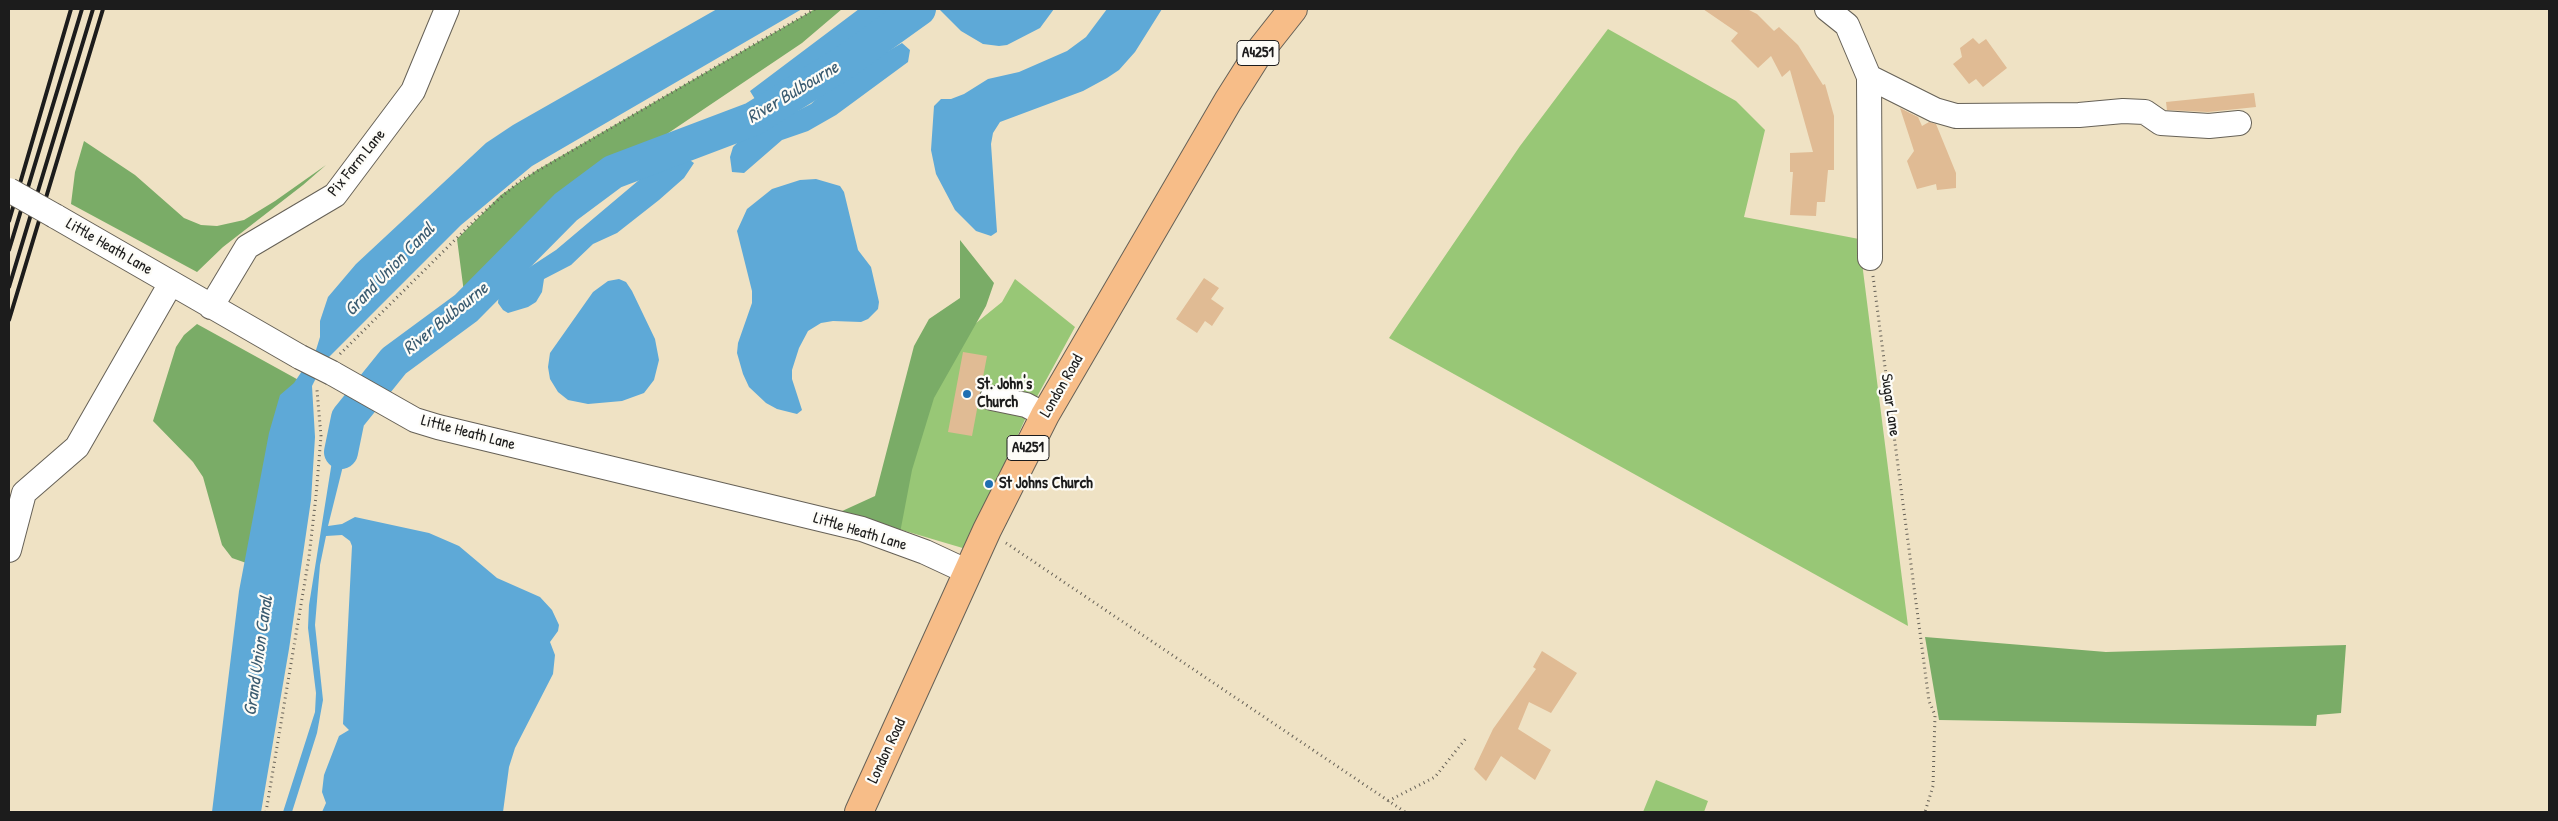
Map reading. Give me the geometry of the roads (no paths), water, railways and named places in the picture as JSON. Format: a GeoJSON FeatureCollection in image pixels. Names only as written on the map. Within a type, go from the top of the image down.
{"type":"FeatureCollection","features":[{"type":"Feature","properties":{"kind":"main road","name":"London Road"},"geometry":{"type":"LineString","coordinates":[[859,812],[987,530],[1044,415],[1258,52],[1293,9]]}},
{"type":"Feature","properties":{"kind":"street","name":"Pix Farm Lane"},"geometry":{"type":"LineString","coordinates":[[212,307],[247,247],[335,195],[413,91],[447,9]]}},
{"type":"Feature","properties":{"kind":"street"},"geometry":{"type":"LineString","coordinates":[[1827,9],[1847,25],[1868,77],[1870,258]]}},
{"type":"Feature","properties":{"kind":"street"},"geometry":{"type":"LineString","coordinates":[[1868,77],[1935,110],[1956,116],[2079,115],[2123,111],[2145,112],[2161,124],[2209,126],[2239,124]]}},
{"type":"Feature","properties":{"kind":"street","name":"Little Heath Lane"},"geometry":{"type":"LineString","coordinates":[[9,190],[212,307],[415,420],[862,529],[925,552],[968,572]]}},
{"type":"Feature","properties":{"kind":"street"},"geometry":{"type":"LineString","coordinates":[[9,550],[24,493],[76,447],[171,283]]}},
{"type":"Feature","properties":{"kind":"street"},"geometry":{"type":"LineString","coordinates":[[992,398],[1026,405],[1044,415]]}},
{"type":"Feature","properties":{"kind":"water","name":"Grand Union Canal"},"geometry":{"type":"Polygon","coordinates":[[[717,9],[802,9],[532,166],[461,225],[324,362],[312,386],[315,437],[311,500],[289,649],[261,812],[212,812],[239,591],[269,433],[280,395],[294,383],[316,350],[320,337],[320,321],[328,297],[356,264],[486,143],[513,125],[717,9]]]}},
{"type":"Feature","properties":{"kind":"water"},"geometry":{"type":"Polygon","coordinates":[[[859,9],[910,9],[876,33],[758,104],[750,91],[859,9]]]}},
{"type":"Feature","properties":{"kind":"water"},"geometry":{"type":"Polygon","coordinates":[[[939,9],[1054,9],[1040,28],[1007,45],[999,46],[983,44],[961,31],[939,9]]]}},
{"type":"Feature","properties":{"kind":"water"},"geometry":{"type":"Polygon","coordinates":[[[1107,9],[1162,9],[1135,52],[1119,70],[1083,91],[1000,122],[993,133],[991,144],[997,232],[991,236],[976,231],[955,210],[936,174],[931,150],[934,106],[941,99],[951,99],[964,94],[988,79],[1019,72],[1067,51],[1086,37],[1107,9]]]}},
{"type":"Feature","properties":{"kind":"water"},"geometry":{"type":"Polygon","coordinates":[[[902,43],[910,50],[908,62],[836,115],[808,131],[782,140],[744,173],[732,172],[730,157],[733,147],[741,139],[811,104],[835,82],[902,43]]]}},
{"type":"Feature","properties":{"kind":"water"},"geometry":{"type":"Polygon","coordinates":[[[684,156],[694,163],[684,178],[659,200],[617,233],[593,244],[571,265],[544,279],[542,292],[536,302],[528,307],[508,313],[503,310],[498,303],[499,292],[513,278],[556,250],[645,175],[684,156]]]}},
{"type":"Feature","properties":{"kind":"water"},"geometry":{"type":"Polygon","coordinates":[[[816,179],[840,186],[844,192],[858,250],[871,267],[879,302],[878,309],[868,319],[861,322],[833,321],[821,323],[808,331],[799,348],[792,370],[792,379],[802,410],[797,414],[777,409],[766,403],[749,387],[743,374],[737,353],[738,343],[752,303],[752,291],[737,231],[747,209],[772,189],[800,180],[816,179]]]}},
{"type":"Feature","properties":{"kind":"water"},"geometry":{"type":"Polygon","coordinates":[[[619,279],[626,282],[632,291],[655,339],[659,360],[654,380],[644,393],[622,401],[588,404],[568,400],[558,392],[550,379],[548,367],[550,353],[593,292],[608,281],[619,279]]]}},
{"type":"Feature","properties":{"kind":"water"},"geometry":{"type":"Polygon","coordinates":[[[341,405],[357,410],[328,526],[342,524],[355,517],[429,533],[459,546],[497,578],[540,597],[552,610],[559,625],[558,631],[550,642],[555,655],[553,674],[515,748],[509,767],[503,812],[322,812],[326,803],[322,792],[324,775],[339,736],[349,730],[343,724],[352,546],[350,541],[342,535],[326,536],[320,565],[315,625],[323,700],[317,733],[292,812],[283,812],[315,712],[316,693],[308,628],[309,605],[341,405]]]}},
{"type":"Feature","properties":{"kind":"waterway","name":"River Bulbourne"},"geometry":{"type":"LineString","coordinates":[[341,452],[348,418],[394,361],[466,308],[566,207],[613,172],[753,119],[845,62],[919,9]]}},
{"type":"Feature","properties":{"kind":"railway"},"geometry":{"type":"LineString","coordinates":[[9,221],[71,9]]}},
{"type":"Feature","properties":{"kind":"railway"},"geometry":{"type":"LineString","coordinates":[[9,250],[82,9]]}},
{"type":"Feature","properties":{"kind":"railway"},"geometry":{"type":"LineString","coordinates":[[9,287],[93,9]]}},
{"type":"Feature","properties":{"kind":"railway"},"geometry":{"type":"LineString","coordinates":[[9,320],[103,9]]}},
{"type":"Feature","properties":{"kind":"place","name":"St. John's Church"},"geometry":{"type":"Point","coordinates":[967,394]}},
{"type":"Feature","properties":{"kind":"place","name":"St Johns Church"},"geometry":{"type":"Point","coordinates":[989,484]}}]}
